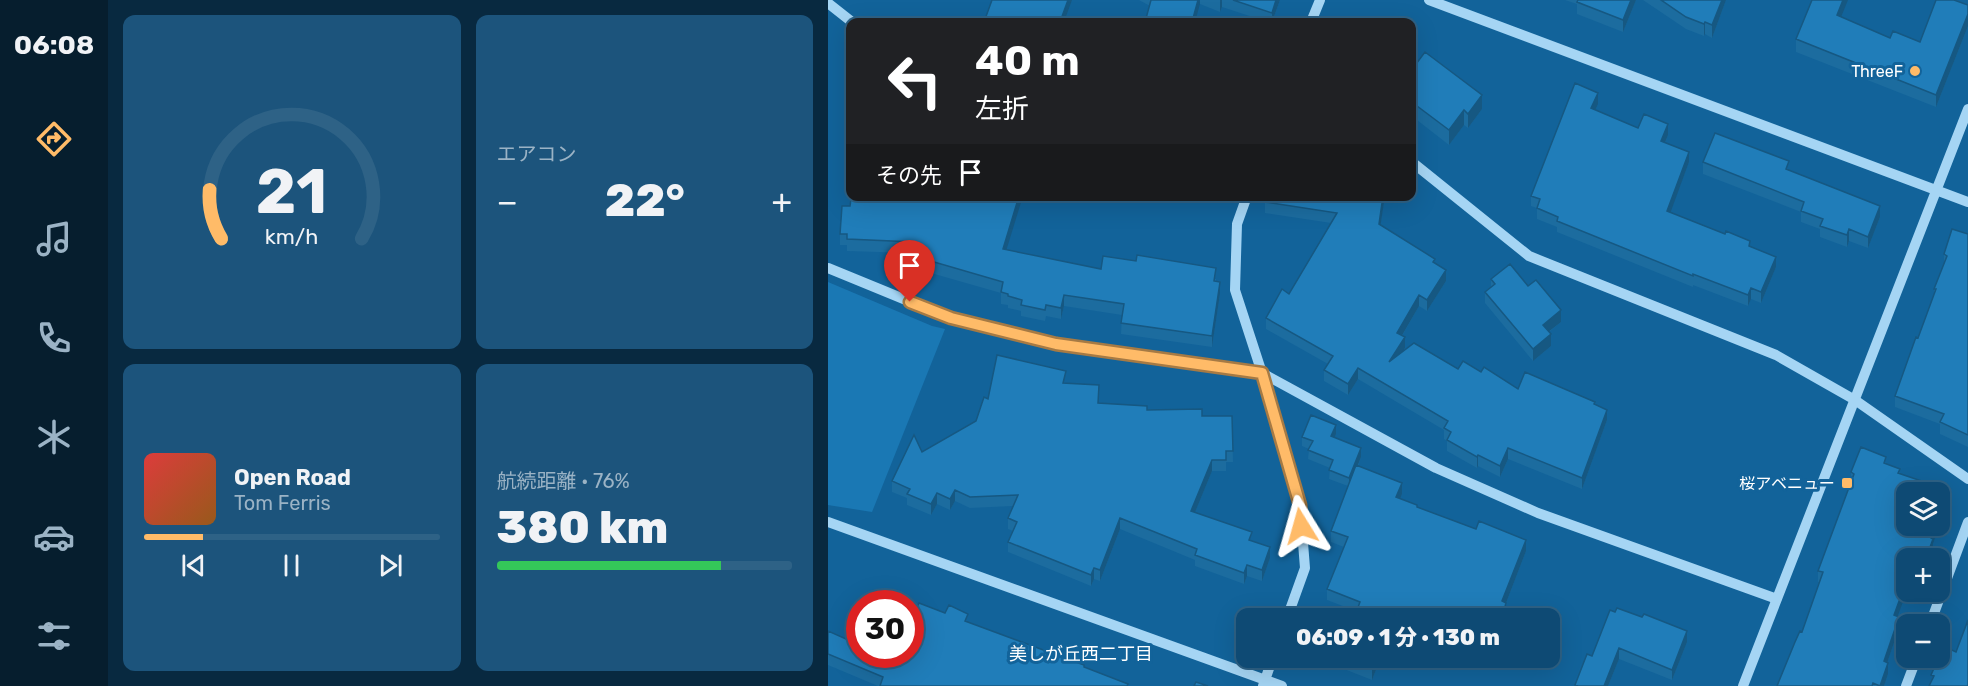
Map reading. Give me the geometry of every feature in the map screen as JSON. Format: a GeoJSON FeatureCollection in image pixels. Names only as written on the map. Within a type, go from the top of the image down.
{"type":"FeatureCollection","features":[{"type":"Feature","properties":{"kind":"street"},"geometry":{"type":"LineString","coordinates":[[1313,18],[1320,0]]}},
{"type":"Feature","properties":{"kind":"street"},"geometry":{"type":"LineString","coordinates":[[1429,0],[1968,202]]}},
{"type":"Feature","properties":{"kind":"street"},"geometry":{"type":"LineString","coordinates":[[828,3],[847,18]]}},
{"type":"Feature","properties":{"kind":"street"},"geometry":{"type":"LineString","coordinates":[[1743,686],[1968,109]]}},
{"type":"Feature","properties":{"kind":"street"},"geometry":{"type":"LineString","coordinates":[[1416,165],[1529,256],[1776,355],[1855,400],[1968,478]]}},
{"type":"Feature","properties":{"kind":"street"},"geometry":{"type":"LineString","coordinates":[[1245,201],[1237,224],[1235,290],[1262,373],[1300,505],[1305,568],[1291,608]]}},
{"type":"Feature","properties":{"kind":"street"},"geometry":{"type":"LineString","coordinates":[[828,268],[951,318],[1056,344],[1262,373],[1436,468],[1538,513],[1777,599]]}},
{"type":"Feature","properties":{"kind":"street"},"geometry":{"type":"LineString","coordinates":[[1934,614],[1968,522]]}},
{"type":"Feature","properties":{"kind":"street"},"geometry":{"type":"LineString","coordinates":[[829,524],[1264,683],[1282,686]]}},
{"type":"Feature","properties":{"kind":"street"},"geometry":{"type":"LineString","coordinates":[[1264,683],[1270,668]]}},
{"type":"Feature","properties":{"kind":"street"},"geometry":{"type":"LineString","coordinates":[[1906,686],[1913,668]]}},
{"type":"Feature","properties":{"kind":"shaded area"},"geometry":{"type":"Polygon","coordinates":[[[828,282],[932,326],[945,329],[872,512],[828,505],[828,282]]]}},
{"type":"Feature","properties":{"kind":"building"},"geometry":{"type":"Polygon","coordinates":[[[992,0],[1068,0],[1061,18],[985,18],[992,0]]]}},
{"type":"Feature","properties":{"kind":"building"},"geometry":{"type":"Polygon","coordinates":[[[1151,0],[1198,0],[1193,18],[1146,18],[1151,0]]]}},
{"type":"Feature","properties":{"kind":"building"},"geometry":{"type":"Polygon","coordinates":[[[1233,0],[1276,0],[1272,13],[1233,0]]]}},
{"type":"Feature","properties":{"kind":"building"},"geometry":{"type":"Polygon","coordinates":[[[1578,0],[1631,0],[1623,20],[1577,2],[1578,0]]]}},
{"type":"Feature","properties":{"kind":"building"},"geometry":{"type":"Polygon","coordinates":[[[1661,0],[1722,0],[1712,25],[1686,17],[1661,0]]]}},
{"type":"Feature","properties":{"kind":"building"},"geometry":{"type":"Polygon","coordinates":[[[1812,0],[1843,0],[1837,15],[1890,38],[1893,31],[1920,42],[1936,0],[1954,0],[1968,5],[1968,14],[1936,95],[1796,39],[1812,0]]]}},
{"type":"Feature","properties":{"kind":"building"},"geometry":{"type":"Polygon","coordinates":[[[1425,52],[1482,95],[1468,114],[1464,110],[1449,130],[1416,107],[1416,64],[1425,52]]]}},
{"type":"Feature","properties":{"kind":"building"},"geometry":{"type":"Polygon","coordinates":[[[1575,83],[1598,93],[1591,108],[1638,128],[1644,114],[1668,124],[1661,141],[1689,152],[1667,211],[1725,234],[1726,231],[1750,241],[1749,246],[1776,257],[1761,292],[1751,288],[1748,295],[1693,274],[1693,276],[1557,221],[1558,217],[1537,208],[1540,199],[1531,196],[1575,83]]]}},
{"type":"Feature","properties":{"kind":"building"},"geometry":{"type":"Polygon","coordinates":[[[1715,133],[1789,161],[1786,169],[1880,206],[1868,237],[1849,229],[1847,235],[1820,226],[1823,219],[1801,211],[1804,202],[1703,162],[1715,133]]]}},
{"type":"Feature","properties":{"kind":"building"},"geometry":{"type":"Polygon","coordinates":[[[851,201],[1017,201],[1003,249],[1101,269],[1103,256],[1136,261],[1137,255],[1216,268],[1214,281],[1220,282],[1212,336],[1121,323],[1124,304],[1064,295],[1061,308],[1046,305],[1045,310],[1021,305],[1022,300],[1001,292],[1003,282],[910,255],[914,242],[847,239],[847,234],[840,234],[842,206],[850,206],[851,201]]]}},
{"type":"Feature","properties":{"kind":"building"},"geometry":{"type":"Polygon","coordinates":[[[1382,201],[1379,224],[1435,259],[1433,262],[1446,270],[1427,300],[1419,295],[1397,333],[1405,337],[1389,362],[1414,343],[1458,369],[1463,361],[1481,372],[1484,367],[1518,389],[1525,372],[1595,402],[1594,404],[1607,410],[1582,478],[1508,448],[1500,466],[1478,455],[1477,457],[1447,440],[1451,432],[1444,428],[1448,421],[1358,368],[1348,384],[1324,370],[1333,356],[1266,318],[1282,289],[1289,294],[1337,213],[1265,202],[1382,201]]]}},
{"type":"Feature","properties":{"kind":"building"},"geometry":{"type":"Polygon","coordinates":[[[1952,229],[1968,234],[1968,435],[1940,422],[1944,414],[1895,396],[1936,289],[1934,289],[1947,256],[1944,254],[1952,229]]]}},
{"type":"Feature","properties":{"kind":"building"},"geometry":{"type":"Polygon","coordinates":[[[1510,264],[1528,286],[1536,280],[1561,310],[1543,325],[1551,334],[1533,349],[1485,292],[1495,284],[1491,279],[1510,264]]]}},
{"type":"Feature","properties":{"kind":"building"},"geometry":{"type":"Polygon","coordinates":[[[997,355],[1066,371],[1063,383],[1099,385],[1098,403],[1147,406],[1147,410],[1202,409],[1202,416],[1232,416],[1233,451],[1226,451],[1226,460],[1212,460],[1191,511],[1252,532],[1249,540],[1270,547],[1262,570],[1247,565],[1244,573],[1195,555],[1197,549],[1120,518],[1100,570],[1094,568],[1091,575],[1008,542],[1017,522],[1008,518],[1018,495],[970,497],[955,490],[950,499],[937,493],[931,504],[907,494],[910,489],[892,481],[914,435],[922,452],[976,421],[984,397],[988,399],[997,355]]]}},
{"type":"Feature","properties":{"kind":"building"},"geometry":{"type":"Polygon","coordinates":[[[1311,415],[1336,425],[1331,436],[1361,448],[1349,478],[1329,470],[1333,460],[1308,450],[1313,441],[1302,437],[1311,415]]]}},
{"type":"Feature","properties":{"kind":"building"},"geometry":{"type":"Polygon","coordinates":[[[1861,447],[1886,457],[1884,463],[1900,469],[1898,473],[1924,482],[1896,482],[1896,536],[1932,536],[1933,539],[1930,548],[1896,548],[1896,602],[1899,602],[1894,615],[1896,616],[1896,626],[1884,661],[1888,663],[1880,686],[1873,683],[1872,686],[1777,686],[1800,631],[1802,632],[1823,572],[1818,571],[1854,474],[1851,472],[1861,447]]]}},
{"type":"Feature","properties":{"kind":"building"},"geometry":{"type":"Polygon","coordinates":[[[1356,465],[1402,483],[1396,497],[1417,505],[1417,507],[1476,529],[1479,521],[1526,540],[1502,601],[1506,603],[1505,608],[1358,608],[1360,602],[1327,589],[1348,537],[1331,531],[1356,465]]]}},
{"type":"Feature","properties":{"kind":"building"},"geometry":{"type":"Polygon","coordinates":[[[924,605],[945,613],[949,605],[968,614],[965,621],[1084,665],[1084,667],[1128,684],[1127,686],[880,686],[883,677],[861,668],[924,668],[924,605]]]}},
{"type":"Feature","properties":{"kind":"building"},"geometry":{"type":"Polygon","coordinates":[[[1617,608],[1642,617],[1644,614],[1687,631],[1672,670],[1619,648],[1604,686],[1575,685],[1587,654],[1592,656],[1610,610],[1615,612],[1617,608]]]}},
{"type":"Feature","properties":{"kind":"building"},"geometry":{"type":"Polygon","coordinates":[[[1968,620],[1968,686],[1929,686],[1934,676],[1931,675],[1934,668],[1950,668],[1950,649],[1956,652],[1968,620]]]}},
{"type":"Feature","properties":{"kind":"building"},"geometry":{"type":"Polygon","coordinates":[[[828,631],[846,639],[846,662],[828,654],[828,631]]]}},
{"type":"Feature","properties":{"kind":"building"},"geometry":{"type":"Polygon","coordinates":[[[1196,682],[1208,686],[1194,686],[1196,682]]]}},
{"type":"Feature","properties":{"kind":"place","name":"ThreeF"},"geometry":{"type":"Point","coordinates":[1915,71]}},
{"type":"Feature","properties":{"kind":"place","name":"桜アベニュー"},"geometry":{"type":"Point","coordinates":[1847,483]}},
{"type":"Feature","properties":{"kind":"district","name":"美しが丘西二丁目"},"geometry":{"type":"Point","coordinates":[1081,654]}},
{"type":"Feature","properties":{"kind":"route"},"geometry":{"type":"LineString","coordinates":[[910,302],[951,318],[1056,344],[1262,373],[1300,505],[1301,526]]}}]}
